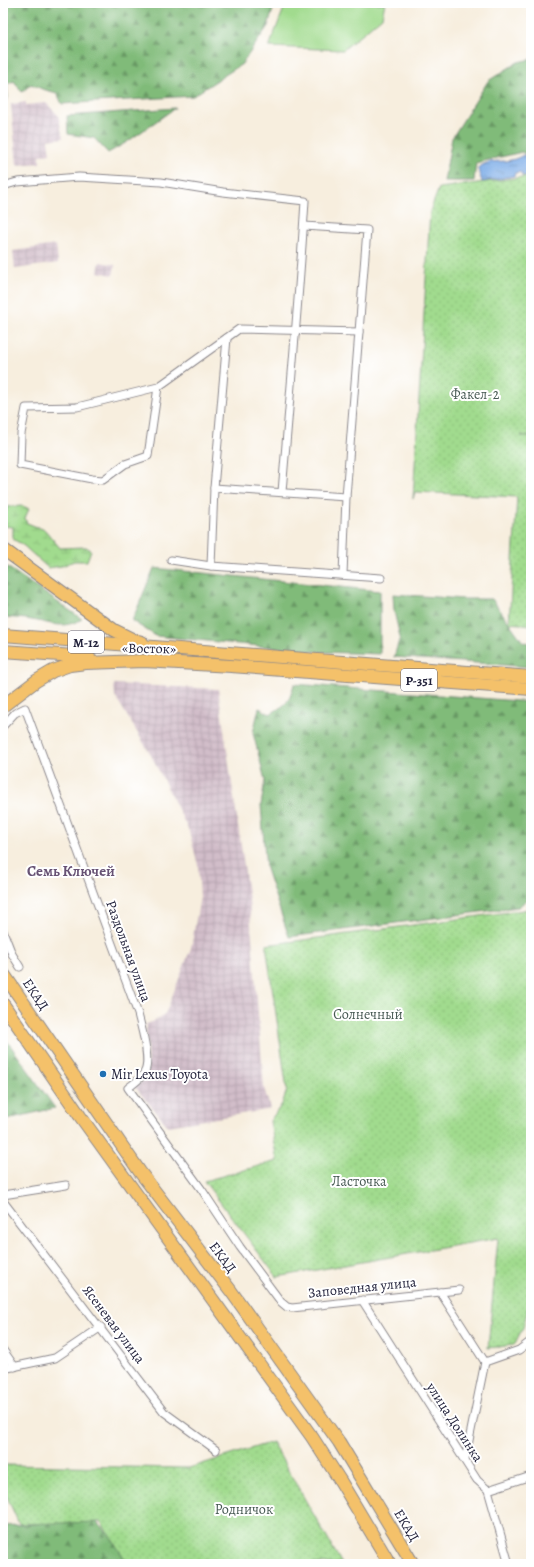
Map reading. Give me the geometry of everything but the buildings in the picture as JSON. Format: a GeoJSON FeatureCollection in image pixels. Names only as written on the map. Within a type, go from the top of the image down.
{"type":"FeatureCollection","features":[{"type":"Feature","properties":{"kind":"highway"},"geometry":{"type":"LineString","coordinates":[[3,549],[114,630],[134,640],[168,648]]}},
{"type":"Feature","properties":{"kind":"highway","name":"«Восток»"},"geometry":{"type":"LineString","coordinates":[[3,635],[308,659]]}},
{"type":"Feature","properties":{"kind":"highway"},"geometry":{"type":"LineString","coordinates":[[3,651],[144,661]]}},
{"type":"Feature","properties":{"kind":"highway","name":"Р-351"},"geometry":{"type":"LineString","coordinates":[[308,659],[531,677]]}},
{"type":"Feature","properties":{"kind":"highway","name":"«Восток»"},"geometry":{"type":"LineString","coordinates":[[3,706],[36,681],[53,671],[70,665],[144,661],[531,689]]}},
{"type":"Feature","properties":{"kind":"highway","name":"ЕКАД"},"geometry":{"type":"LineString","coordinates":[[3,972],[140,1172],[231,1291],[339,1442],[412,1564]]}},
{"type":"Feature","properties":{"kind":"highway"},"geometry":{"type":"LineString","coordinates":[[3,1004],[80,1116],[312,1437],[390,1564]]}},
{"type":"Feature","properties":{"kind":"highway"},"geometry":{"type":"LineString","coordinates":[[3,1009],[16,1024]]}},
{"type":"Feature","properties":{"kind":"street"},"geometry":{"type":"LineString","coordinates":[[3,186],[17,182],[79,177],[161,182],[223,192],[301,199],[305,201],[282,492]]}},
{"type":"Feature","properties":{"kind":"street"},"geometry":{"type":"LineString","coordinates":[[304,226],[367,230],[346,497],[343,575]]}},
{"type":"Feature","properties":{"kind":"street"},"geometry":{"type":"LineString","coordinates":[[158,387],[148,456],[125,464],[103,480],[20,465],[21,434],[26,408],[77,407],[158,387],[239,329],[359,332]]}},
{"type":"Feature","properties":{"kind":"street"},"geometry":{"type":"LineString","coordinates":[[211,566],[214,488],[227,338]]}},
{"type":"Feature","properties":{"kind":"street"},"geometry":{"type":"LineString","coordinates":[[214,488],[346,497]]}},
{"type":"Feature","properties":{"kind":"street"},"geometry":{"type":"LineString","coordinates":[[171,560],[211,566],[381,578]]}},
{"type":"Feature","properties":{"kind":"street","name":"Раздольная улица"},"geometry":{"type":"LineString","coordinates":[[3,726],[15,713],[25,708],[138,1014],[146,1049],[147,1066],[145,1073],[128,1088],[202,1190],[240,1247],[287,1308]]}},
{"type":"Feature","properties":{"kind":"street"},"geometry":{"type":"LineString","coordinates":[[3,931],[12,954],[20,967]]}},
{"type":"Feature","properties":{"kind":"street"},"geometry":{"type":"LineString","coordinates":[[3,1195],[66,1186]]}},
{"type":"Feature","properties":{"kind":"street","name":"Ясеневая улица"},"geometry":{"type":"LineString","coordinates":[[3,1201],[164,1412],[216,1450]]}},
{"type":"Feature","properties":{"kind":"street","name":"Заповедная улица"},"geometry":{"type":"LineString","coordinates":[[287,1308],[459,1290]]}},
{"type":"Feature","properties":{"kind":"street"},"geometry":{"type":"LineString","coordinates":[[440,1292],[485,1362],[465,1460]]}},
{"type":"Feature","properties":{"kind":"street","name":"улица Долинка"},"geometry":{"type":"LineString","coordinates":[[362,1300],[477,1480],[488,1490],[509,1564]]}},
{"type":"Feature","properties":{"kind":"street"},"geometry":{"type":"LineString","coordinates":[[3,1369],[55,1358],[100,1327]]}},
{"type":"Feature","properties":{"kind":"street"},"geometry":{"type":"LineString","coordinates":[[485,1362],[519,1350],[531,1341]]}},
{"type":"Feature","properties":{"kind":"street"},"geometry":{"type":"LineString","coordinates":[[3,1350],[15,1367]]}},
{"type":"Feature","properties":{"kind":"street"},"geometry":{"type":"LineString","coordinates":[[488,1490],[531,1476]]}},
{"type":"Feature","properties":{"kind":"shaded area"},"geometry":{"type":"Polygon","coordinates":[[[26,102],[26,105],[46,103],[58,115],[63,138],[48,140],[50,154],[40,155],[40,163],[17,165],[11,104],[26,102]]]}},
{"type":"Feature","properties":{"kind":"shaded area"},"geometry":{"type":"Polygon","coordinates":[[[56,245],[58,263],[15,269],[13,251],[56,245]]]}},
{"type":"Feature","properties":{"kind":"shaded area"},"geometry":{"type":"Polygon","coordinates":[[[100,262],[115,265],[113,275],[98,272],[100,262]]]}},
{"type":"Feature","properties":{"kind":"shaded area"},"geometry":{"type":"Polygon","coordinates":[[[114,684],[218,689],[249,900],[264,1088],[270,1108],[266,1110],[168,1126],[135,1087],[145,1079],[148,1072],[146,1024],[161,1018],[166,1012],[191,948],[200,897],[198,865],[189,831],[151,755],[115,696],[114,684]]]}},
{"type":"Feature","properties":{"kind":"green space"},"geometry":{"type":"Polygon","coordinates":[[[4,3],[275,3],[268,26],[242,64],[193,96],[62,104],[57,93],[31,84],[22,92],[14,81],[7,84],[8,98],[3,105],[4,3]]]}},
{"type":"Feature","properties":{"kind":"green space"},"geometry":{"type":"Polygon","coordinates":[[[286,3],[385,3],[382,17],[343,50],[269,47],[286,3]]]}},
{"type":"Feature","properties":{"kind":"green space"},"geometry":{"type":"Polygon","coordinates":[[[531,59],[531,158],[522,152],[476,163],[474,181],[444,181],[452,138],[488,81],[518,62],[531,59]]]}},
{"type":"Feature","properties":{"kind":"green space"},"geometry":{"type":"Polygon","coordinates":[[[175,108],[127,142],[108,153],[94,138],[68,134],[67,116],[175,108]]]}},
{"type":"Feature","properties":{"kind":"green space","name":"Факел-2"},"geometry":{"type":"Polygon","coordinates":[[[531,176],[531,435],[521,436],[531,437],[531,625],[509,623],[517,497],[415,492],[413,499],[430,211],[439,188],[531,176]]]}},
{"type":"Feature","properties":{"kind":"green space"},"geometry":{"type":"Polygon","coordinates":[[[23,506],[29,509],[25,518],[27,523],[45,530],[60,548],[86,547],[91,550],[87,561],[74,561],[62,566],[48,568],[24,546],[13,539],[13,527],[3,526],[3,507],[23,506]]]}},
{"type":"Feature","properties":{"kind":"green space"},"geometry":{"type":"Polygon","coordinates":[[[3,564],[82,619],[69,624],[57,625],[25,619],[3,617],[3,564]]]}},
{"type":"Feature","properties":{"kind":"green space"},"geometry":{"type":"Polygon","coordinates":[[[154,568],[380,591],[380,654],[321,652],[156,636],[132,621],[154,568]]]}},
{"type":"Feature","properties":{"kind":"green space"},"geometry":{"type":"Polygon","coordinates":[[[393,594],[464,599],[492,599],[523,642],[531,643],[531,667],[394,657],[400,637],[394,611],[393,594]]]}},
{"type":"Feature","properties":{"kind":"green space"},"geometry":{"type":"Polygon","coordinates":[[[294,684],[531,702],[531,897],[518,907],[289,937],[266,869],[261,805],[265,780],[253,733],[259,708],[270,714],[280,708],[289,699],[294,684]]]}},
{"type":"Feature","properties":{"kind":"green space"},"geometry":{"type":"Polygon","coordinates":[[[531,909],[531,1297],[523,1328],[514,1345],[488,1348],[498,1238],[277,1277],[204,1181],[277,1161],[270,1121],[282,1104],[287,1090],[266,945],[531,909]]]}},
{"type":"Feature","properties":{"kind":"green space"},"geometry":{"type":"Polygon","coordinates":[[[3,1035],[55,1108],[3,1119],[3,1035]]]}},
{"type":"Feature","properties":{"kind":"green space","name":"Родничок"},"geometry":{"type":"Polygon","coordinates":[[[272,1442],[342,1564],[128,1564],[101,1522],[19,1524],[3,1488],[3,1465],[189,1468],[272,1442]]]}},
{"type":"Feature","properties":{"kind":"green space"},"geometry":{"type":"Polygon","coordinates":[[[64,1522],[96,1522],[113,1538],[127,1564],[3,1564],[3,1526],[64,1522]]]}},
{"type":"Feature","properties":{"kind":"water"},"geometry":{"type":"Polygon","coordinates":[[[523,155],[531,157],[531,174],[523,176],[520,172],[515,173],[514,176],[482,182],[478,169],[485,163],[513,160],[523,155]]]}},
{"type":"Feature","properties":{"kind":"place","name":"Mir Lexus Toyota"},"geometry":{"type":"Point","coordinates":[103,1074]}},
{"type":"Feature","properties":{"kind":"district","name":"Семь Ключей"},"geometry":{"type":"Point","coordinates":[71,871]}},
{"type":"Feature","properties":{"kind":"park label","name":"Солнечный"},"geometry":{"type":"Point","coordinates":[368,1014]}},
{"type":"Feature","properties":{"kind":"park label","name":"Ласточка"},"geometry":{"type":"Point","coordinates":[359,1181]}}]}
